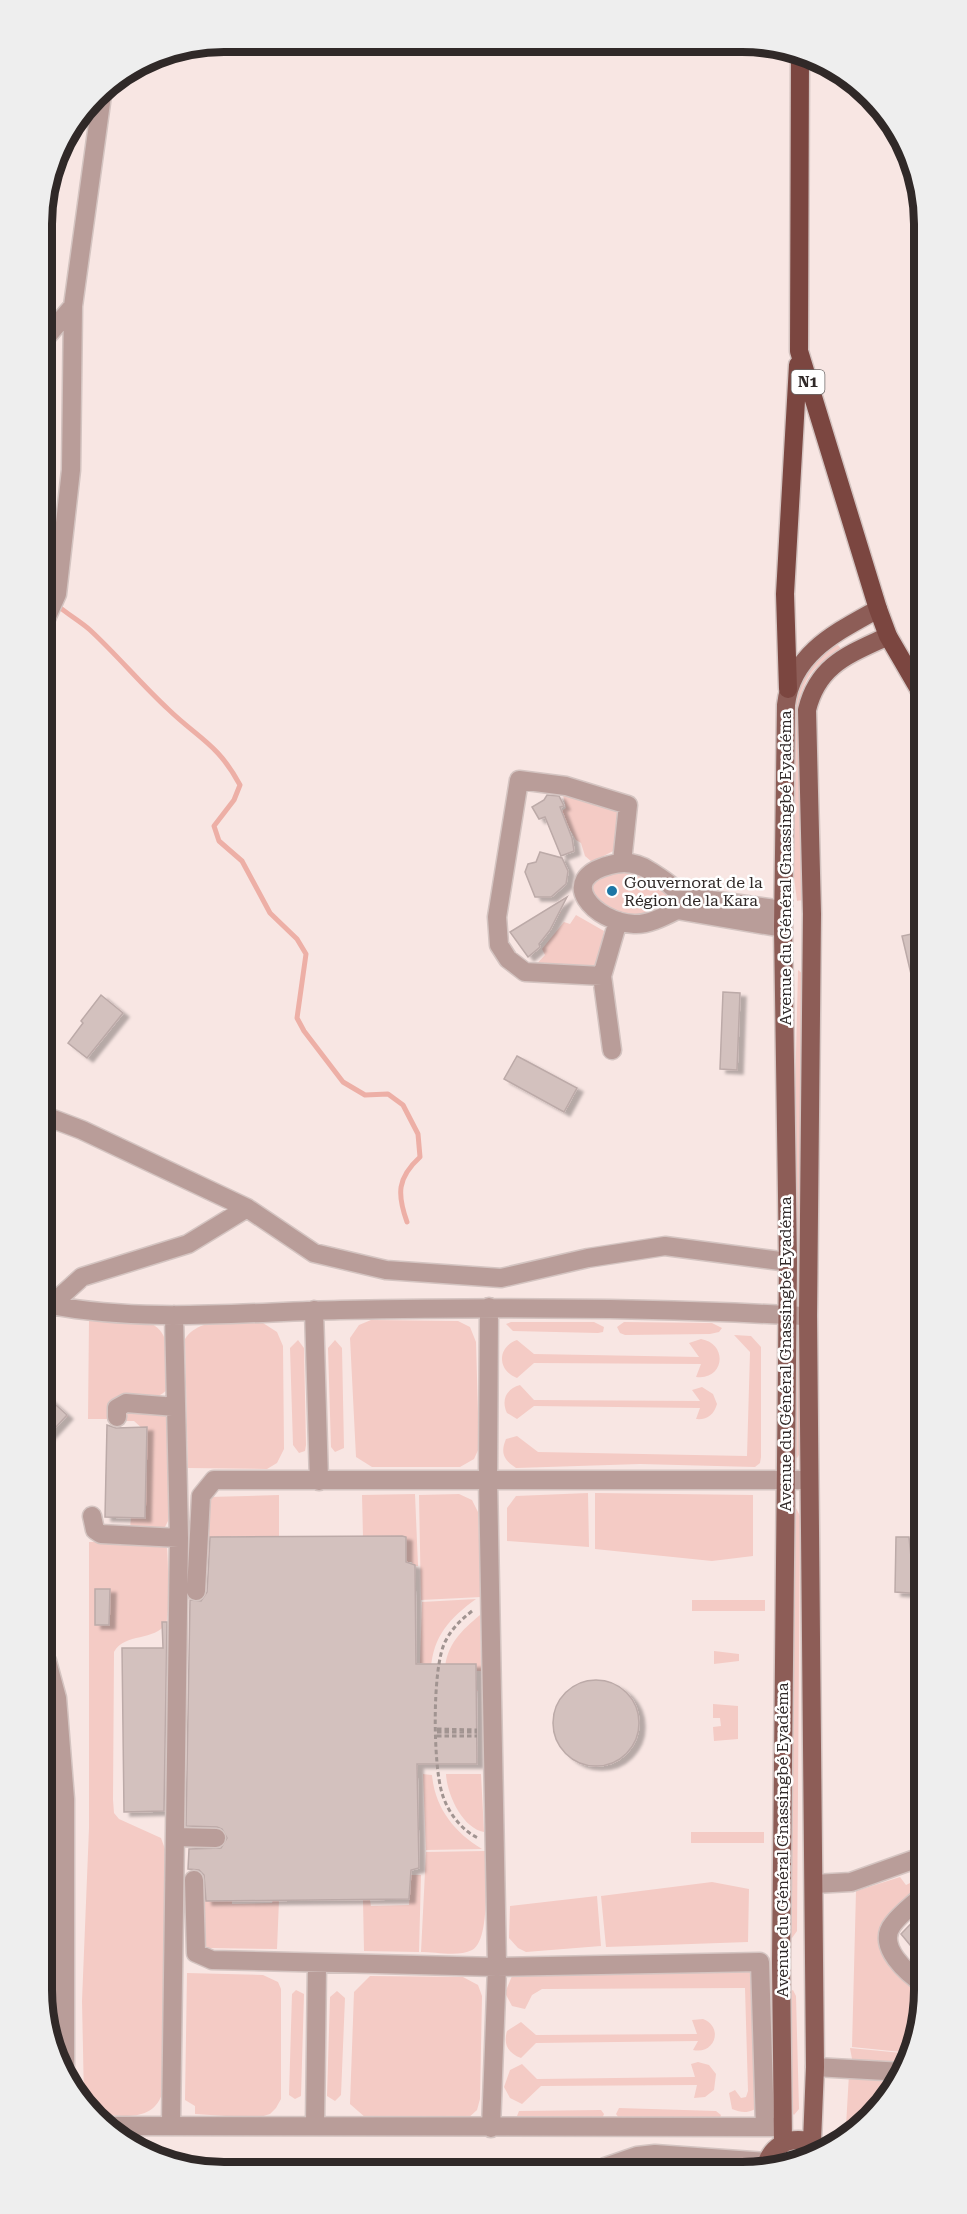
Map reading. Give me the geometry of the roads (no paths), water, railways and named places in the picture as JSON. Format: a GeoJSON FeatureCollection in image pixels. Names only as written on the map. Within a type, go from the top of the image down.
{"type":"FeatureCollection","features":[{"type":"Feature","properties":{"kind":"highway","name":"N1"},"geometry":{"type":"LineString","coordinates":[[800,63],[799,351],[878,609],[888,636],[914,679]]}},
{"type":"Feature","properties":{"kind":"highway"},"geometry":{"type":"LineString","coordinates":[[788,689],[785,594],[799,351]]}},
{"type":"Feature","properties":{"kind":"main road","name":"Avenue du Général Gnassingbé Eyadéma"},"geometry":{"type":"LineString","coordinates":[[777,2133],[781,1964],[784,1478],[788,1262],[783,919],[788,689],[800,664],[824,639],[878,609]]}},
{"type":"Feature","properties":{"kind":"main road","name":"Avenue du Général Gnassingbé Eyadéma"},"geometry":{"type":"LineString","coordinates":[[818,2144],[813,1965],[809,1480],[808,1316],[812,932],[807,710],[811,693],[821,677],[842,658],[888,636]]}},
{"type":"Feature","properties":{"kind":"main road"},"geometry":{"type":"LineString","coordinates":[[783,919],[812,932]]}},
{"type":"Feature","properties":{"kind":"main road"},"geometry":{"type":"LineString","coordinates":[[781,1964],[813,1965]]}},
{"type":"Feature","properties":{"kind":"main road"},"geometry":{"type":"LineString","coordinates":[[770,2159],[776,2148],[777,2133],[792,2140],[815,2145]]}},
{"type":"Feature","properties":{"kind":"street"},"geometry":{"type":"LineString","coordinates":[[53,591],[71,470],[73,306],[102,104]]}},
{"type":"Feature","properties":{"kind":"street"},"geometry":{"type":"LineString","coordinates":[[53,329],[73,306]]}},
{"type":"Feature","properties":{"kind":"street"},"geometry":{"type":"LineString","coordinates":[[602,976],[525,972],[508,959],[499,945],[497,917],[519,780],[566,786],[628,805],[622,862]]}},
{"type":"Feature","properties":{"kind":"street"},"geometry":{"type":"LineString","coordinates":[[680,903],[664,917],[636,925],[618,921],[598,914],[591,907],[583,887],[584,879],[591,872],[622,862],[644,867],[680,903],[783,919]]}},
{"type":"Feature","properties":{"kind":"street"},"geometry":{"type":"LineString","coordinates":[[612,1050],[602,976],[618,921]]}},
{"type":"Feature","properties":{"kind":"street"},"geometry":{"type":"LineString","coordinates":[[52,1119],[82,1130],[248,1208],[314,1252],[386,1270],[501,1278],[588,1258],[665,1246],[788,1262]]}},
{"type":"Feature","properties":{"kind":"street"},"geometry":{"type":"LineString","coordinates":[[52,1303],[82,1277],[188,1244],[248,1208]]}},
{"type":"Feature","properties":{"kind":"street"},"geometry":{"type":"LineString","coordinates":[[52,1308],[88,1312],[174,1315],[489,1307],[808,1316]]}},
{"type":"Feature","properties":{"kind":"street"},"geometry":{"type":"LineString","coordinates":[[489,1307],[488,1480],[497,1967],[491,2128]]}},
{"type":"Feature","properties":{"kind":"street"},"geometry":{"type":"LineString","coordinates":[[314,1310],[319,1482]]}},
{"type":"Feature","properties":{"kind":"street"},"geometry":{"type":"LineString","coordinates":[[171,2125],[179,1538],[174,1315]]}},
{"type":"Feature","properties":{"kind":"street"},"geometry":{"type":"LineString","coordinates":[[117,1417],[117,1408],[126,1403],[176,1407]]}},
{"type":"Feature","properties":{"kind":"street"},"geometry":{"type":"LineString","coordinates":[[196,1591],[201,1496],[214,1480],[319,1482],[784,1478],[809,1480]]}},
{"type":"Feature","properties":{"kind":"street"},"geometry":{"type":"LineString","coordinates":[[92,1516],[97,1533],[120,1528],[179,1538]]}},
{"type":"Feature","properties":{"kind":"street"},"geometry":{"type":"LineString","coordinates":[[52,1680],[57,1698],[64,1787],[65,2052]]}},
{"type":"Feature","properties":{"kind":"street"},"geometry":{"type":"LineString","coordinates":[[176,1837],[216,1838]]}},
{"type":"Feature","properties":{"kind":"street"},"geometry":{"type":"LineString","coordinates":[[814,1884],[851,1882],[914,1864]]}},
{"type":"Feature","properties":{"kind":"street"},"geometry":{"type":"LineString","coordinates":[[194,1880],[196,1953],[203,1958],[316,1965],[497,1967],[760,1962],[781,1964]]}},
{"type":"Feature","properties":{"kind":"street"},"geometry":{"type":"LineString","coordinates":[[914,1904],[892,1925],[888,1940],[891,1951],[914,1979]]}},
{"type":"Feature","properties":{"kind":"street"},"geometry":{"type":"LineString","coordinates":[[120,2126],[315,2125],[777,2133],[760,1962]]}},
{"type":"Feature","properties":{"kind":"street"},"geometry":{"type":"LineString","coordinates":[[315,2125],[316,1965]]}},
{"type":"Feature","properties":{"kind":"street"},"geometry":{"type":"LineString","coordinates":[[815,2067],[893,2071]]}},
{"type":"Feature","properties":{"kind":"street"},"geometry":{"type":"LineString","coordinates":[[620,2162],[637,2156],[655,2154],[743,2162]]}},
{"type":"Feature","properties":{"kind":"waterway"},"geometry":{"type":"LineString","coordinates":[[57,605],[90,630],[158,699],[216,751],[240,785],[234,800],[214,826],[219,841],[242,861],[270,913],[297,939],[306,954],[297,1018],[304,1031],[343,1082],[365,1095],[388,1094],[403,1105],[418,1134],[420,1157],[407,1172],[401,1187],[407,1222]]}},
{"type":"Feature","properties":{"kind":"place","name":"Gouvernorat de la Région de la Kara"},"geometry":{"type":"Point","coordinates":[612,891]}}]}
